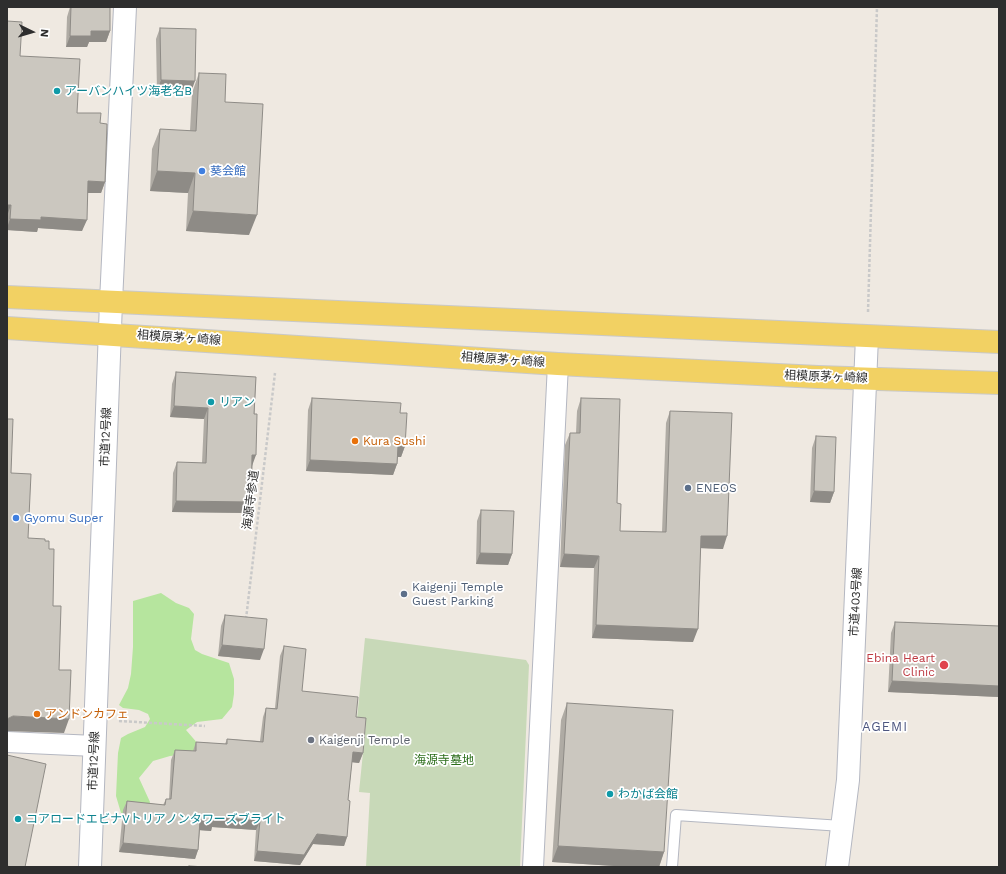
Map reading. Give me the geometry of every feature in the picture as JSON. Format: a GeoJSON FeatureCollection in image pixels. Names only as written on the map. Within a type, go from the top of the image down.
{"type":"FeatureCollection","features":[{"type":"Feature","properties":{"kind":"main road"},"geometry":{"type":"LineString","coordinates":[[7,297],[999,342]]}},
{"type":"Feature","properties":{"kind":"main road","name":"相模原茅ヶ崎線"},"geometry":{"type":"LineString","coordinates":[[7,328],[558,364],[999,383]]}},
{"type":"Feature","properties":{"kind":"street","name":"市道12号線"},"geometry":{"type":"LineString","coordinates":[[90,867],[111,302],[125,7]]}},
{"type":"Feature","properties":{"kind":"street","name":"市道403号線"},"geometry":{"type":"LineString","coordinates":[[837,867],[848,780],[867,336]]}},
{"type":"Feature","properties":{"kind":"street"},"geometry":{"type":"LineString","coordinates":[[532,867],[558,364]]}},
{"type":"Feature","properties":{"kind":"street"},"geometry":{"type":"LineString","coordinates":[[7,742],[95,746]]}},
{"type":"Feature","properties":{"kind":"lane"},"geometry":{"type":"LineString","coordinates":[[672,867],[676,815],[842,826]]}},
{"type":"Feature","properties":{"kind":"path"},"geometry":{"type":"LineString","coordinates":[[867,336],[877,7]]}},
{"type":"Feature","properties":{"kind":"path","name":"海源寺参道"},"geometry":{"type":"LineString","coordinates":[[246,620],[275,373]]}},
{"type":"Feature","properties":{"kind":"path"},"geometry":{"type":"LineString","coordinates":[[111,721],[205,726]]}},
{"type":"Feature","properties":{"kind":"green space"},"geometry":{"type":"Polygon","coordinates":[[[161,593],[176,603],[189,608],[194,614],[191,639],[195,650],[202,654],[229,663],[234,679],[234,694],[232,707],[222,719],[197,722],[186,730],[199,745],[196,753],[170,756],[153,761],[139,778],[150,802],[145,817],[133,816],[121,813],[116,796],[118,753],[121,738],[145,727],[150,719],[148,714],[139,710],[123,708],[119,705],[128,688],[131,674],[133,647],[133,601],[161,593]]]}},
{"type":"Feature","properties":{"kind":"green space","name":"海源寺墓地"},"geometry":{"type":"Polygon","coordinates":[[[365,638],[526,660],[529,665],[520,867],[366,867],[370,793],[359,792],[366,723],[357,719],[365,638]]]}},
{"type":"Feature","properties":{"kind":"building"},"geometry":{"type":"Polygon","coordinates":[[[71,7],[110,7],[110,31],[91,31],[91,36],[70,36],[71,7]]]}},
{"type":"Feature","properties":{"kind":"building"},"geometry":{"type":"Polygon","coordinates":[[[7,21],[22,22],[20,56],[80,59],[77,113],[101,113],[100,123],[107,124],[105,182],[88,181],[87,220],[41,217],[41,220],[10,219],[11,205],[7,205],[7,21]]]}},
{"type":"Feature","properties":{"kind":"building"},"geometry":{"type":"Polygon","coordinates":[[[160,28],[196,29],[195,81],[161,80],[160,28]]]}},
{"type":"Feature","properties":{"kind":"building","name":"葵会館"},"geometry":{"type":"Polygon","coordinates":[[[199,73],[226,74],[225,102],[263,104],[257,215],[193,211],[195,173],[157,171],[160,129],[196,131],[199,73]]]}},
{"type":"Feature","properties":{"kind":"building"},"geometry":{"type":"Polygon","coordinates":[[[176,372],[256,377],[254,414],[257,414],[256,455],[252,455],[251,502],[176,501],[177,462],[206,463],[208,408],[174,406],[176,372]]]}},
{"type":"Feature","properties":{"kind":"building","name":"Kura Sushi"},"geometry":{"type":"Polygon","coordinates":[[[312,398],[401,403],[400,413],[407,413],[405,446],[398,446],[397,464],[310,460],[312,398]]]}},
{"type":"Feature","properties":{"kind":"building"},"geometry":{"type":"Polygon","coordinates":[[[581,398],[620,399],[617,503],[621,504],[620,531],[666,532],[670,411],[732,413],[727,536],[701,536],[698,629],[596,625],[599,556],[564,554],[570,433],[580,433],[581,398]]]}},
{"type":"Feature","properties":{"kind":"building"},"geometry":{"type":"Polygon","coordinates":[[[7,419],[13,419],[11,473],[31,474],[28,538],[45,539],[45,541],[49,541],[49,549],[54,549],[53,606],[61,606],[59,670],[71,670],[69,719],[13,716],[7,719],[7,419]]]}},
{"type":"Feature","properties":{"kind":"building"},"geometry":{"type":"Polygon","coordinates":[[[816,436],[836,437],[834,492],[814,491],[816,436]]]}},
{"type":"Feature","properties":{"kind":"building"},"geometry":{"type":"Polygon","coordinates":[[[481,510],[514,511],[512,554],[480,553],[481,510]]]}},
{"type":"Feature","properties":{"kind":"building"},"geometry":{"type":"Polygon","coordinates":[[[225,615],[267,619],[264,649],[222,645],[225,615]]]}},
{"type":"Feature","properties":{"kind":"building","name":"Ebina Heart Clinic"},"geometry":{"type":"Polygon","coordinates":[[[895,622],[999,626],[999,686],[892,681],[895,622]]]}},
{"type":"Feature","properties":{"kind":"building"},"geometry":{"type":"Polygon","coordinates":[[[284,646],[306,649],[302,691],[358,697],[356,717],[366,718],[363,753],[353,752],[348,800],[350,801],[347,837],[317,834],[304,855],[257,851],[260,821],[215,817],[214,821],[200,820],[198,850],[123,843],[127,801],[165,805],[166,799],[171,799],[175,750],[196,751],[196,742],[227,744],[227,739],[263,742],[266,708],[277,709],[284,646]]]}},
{"type":"Feature","properties":{"kind":"building","name":"わかば会館"},"geometry":{"type":"Polygon","coordinates":[[[567,703],[673,710],[664,852],[558,846],[567,703]]]}},
{"type":"Feature","properties":{"kind":"building"},"geometry":{"type":"Polygon","coordinates":[[[7,755],[46,764],[25,867],[7,866],[7,755]]]}},
{"type":"Feature","properties":{"kind":"place","name":"アーバンハイツ海老名B"},"geometry":{"type":"Point","coordinates":[57,91]}},
{"type":"Feature","properties":{"kind":"place","name":"葵会館"},"geometry":{"type":"Point","coordinates":[202,171]}},
{"type":"Feature","properties":{"kind":"place","name":"リアン"},"geometry":{"type":"Point","coordinates":[211,402]}},
{"type":"Feature","properties":{"kind":"place","name":"Kura Sushi"},"geometry":{"type":"Point","coordinates":[355,441]}},
{"type":"Feature","properties":{"kind":"place","name":"ENEOS"},"geometry":{"type":"Point","coordinates":[688,488]}},
{"type":"Feature","properties":{"kind":"place","name":"Gyomu Super"},"geometry":{"type":"Point","coordinates":[16,518]}},
{"type":"Feature","properties":{"kind":"place","name":"Kaigenji Temple Guest Parking"},"geometry":{"type":"Point","coordinates":[404,594]}},
{"type":"Feature","properties":{"kind":"place","name":"Ebina Heart Clinic"},"geometry":{"type":"Point","coordinates":[944,665]}},
{"type":"Feature","properties":{"kind":"place","name":"アンドンカフェ"},"geometry":{"type":"Point","coordinates":[37,714]}},
{"type":"Feature","properties":{"kind":"place","name":"Kaigenji Temple"},"geometry":{"type":"Point","coordinates":[311,740]}},
{"type":"Feature","properties":{"kind":"place","name":"わかば会館"},"geometry":{"type":"Point","coordinates":[610,794]}},
{"type":"Feature","properties":{"kind":"place","name":"コアロードエビナVトリアノンタワーズブライト"},"geometry":{"type":"Point","coordinates":[18,819]}},
{"type":"Feature","properties":{"kind":"district","name":"AGEMI"},"geometry":{"type":"Point","coordinates":[885,727]}}]}
